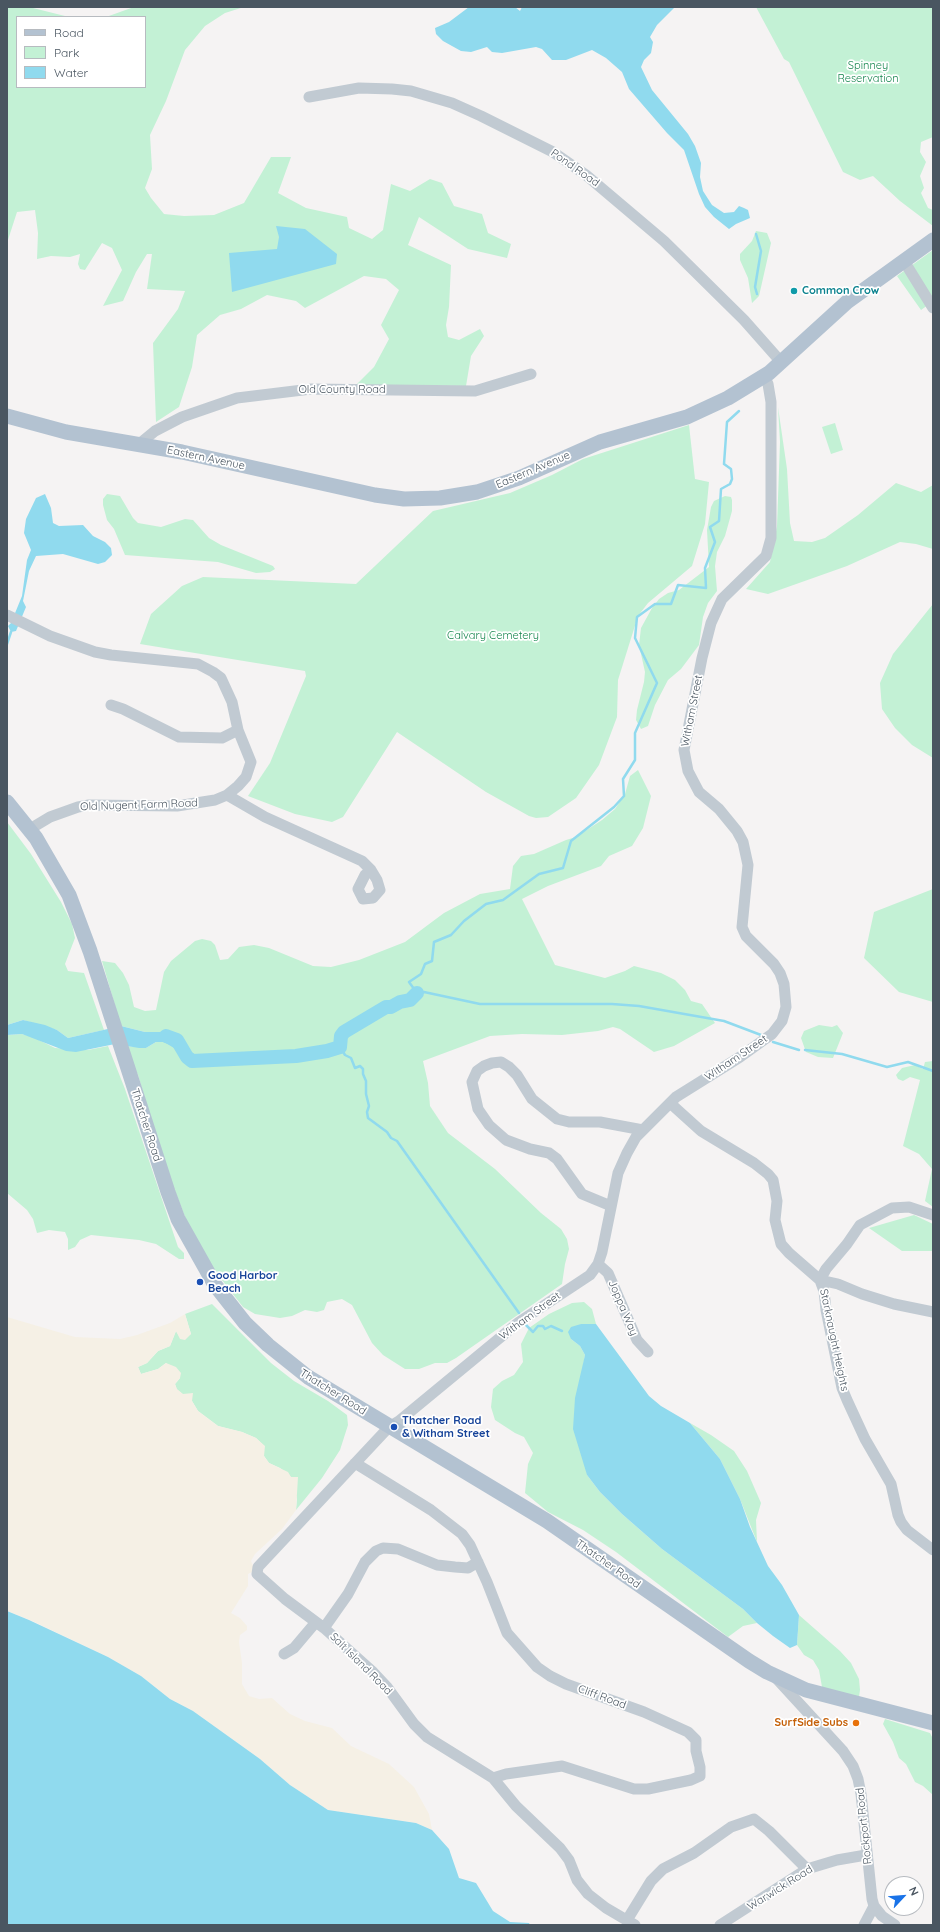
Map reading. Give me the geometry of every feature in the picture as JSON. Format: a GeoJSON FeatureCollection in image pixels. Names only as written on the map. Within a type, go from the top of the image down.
{"type":"FeatureCollection","features":[{"type":"Feature","properties":{"kind":"main road","name":"Eastern Avenue"},"geometry":{"type":"LineString","coordinates":[[7,416],[66,432],[189,454],[375,495],[404,499],[440,498],[477,492],[498,486],[600,442],[687,417],[728,398],[782,363],[847,302],[933,240]]}},
{"type":"Feature","properties":{"kind":"main road","name":"Thatcher Road"},"geometry":{"type":"LineString","coordinates":[[7,802],[30,829],[49,857],[69,895],[90,951],[178,1218],[215,1285],[245,1323],[292,1365],[332,1393],[547,1521],[749,1661],[774,1676],[806,1690],[933,1723]]}},
{"type":"Feature","properties":{"kind":"street","name":"Pond Road"},"geometry":{"type":"LineString","coordinates":[[309,97],[359,88],[411,91],[452,103],[553,152],[590,178],[664,241],[739,315],[782,363]]}},
{"type":"Feature","properties":{"kind":"street"},"geometry":{"type":"LineString","coordinates":[[904,261],[933,308]]}},
{"type":"Feature","properties":{"kind":"street","name":"Old County Road"},"geometry":{"type":"LineString","coordinates":[[138,445],[155,431],[182,417],[214,405],[248,396],[311,389],[475,391],[531,374]]}},
{"type":"Feature","properties":{"kind":"street","name":"Witham Street"},"geometry":{"type":"LineString","coordinates":[[389,1427],[399,1421],[519,1322],[590,1275],[598,1264],[602,1252],[618,1173],[627,1153],[643,1130],[670,1103],[772,1034],[782,1021],[786,1007],[784,984],[780,973],[774,964],[746,936],[742,927],[748,865],[742,842],[737,831],[719,809],[699,792],[688,771],[684,750],[702,658],[711,623],[722,599],[766,556],[771,538],[771,402],[768,384],[764,376]]}},
{"type":"Feature","properties":{"kind":"street","name":"Old Nugent Farm Road"},"geometry":{"type":"LineString","coordinates":[[13,618],[50,636],[95,652],[111,656],[181,662],[207,668],[220,678],[226,689],[232,702],[238,730],[251,762],[250,769],[246,777],[227,795],[202,802],[177,806],[78,806],[50,818],[30,829]]}},
{"type":"Feature","properties":{"kind":"street"},"geometry":{"type":"LineString","coordinates":[[111,706],[123,709],[179,737],[222,738],[238,730]]}},
{"type":"Feature","properties":{"kind":"street"},"geometry":{"type":"LineString","coordinates":[[227,795],[265,817],[356,858],[371,870]]}},
{"type":"Feature","properties":{"kind":"street"},"geometry":{"type":"LineString","coordinates":[[611,1206],[582,1194],[557,1159],[549,1153],[530,1149],[506,1140],[489,1125],[478,1109],[472,1082],[477,1071],[484,1066],[501,1062],[509,1067],[516,1075],[532,1099],[557,1119],[569,1122],[600,1122],[643,1130]]}},
{"type":"Feature","properties":{"kind":"street","name":"Starknaught Heights"},"geometry":{"type":"LineString","coordinates":[[670,1103],[702,1131],[768,1174],[776,1188],[777,1201],[775,1220],[781,1244],[820,1280],[824,1291],[826,1310],[842,1388],[847,1400],[865,1439],[891,1484],[898,1516],[901,1522],[907,1530],[933,1550]]}},
{"type":"Feature","properties":{"kind":"street"},"geometry":{"type":"LineString","coordinates":[[933,1215],[909,1207],[892,1208],[860,1225],[826,1269],[820,1280],[894,1304],[933,1312]]}},
{"type":"Feature","properties":{"kind":"street","name":"Joppa Way"},"geometry":{"type":"LineString","coordinates":[[598,1264],[608,1273],[637,1340],[648,1352]]}},
{"type":"Feature","properties":{"kind":"street","name":"Salt Island Road"},"geometry":{"type":"LineString","coordinates":[[389,1427],[258,1566],[257,1574],[285,1599],[320,1625],[387,1687],[414,1724],[427,1737],[493,1778],[516,1806],[560,1848],[569,1860],[577,1880],[588,1894],[606,1908],[631,1923]]}},
{"type":"Feature","properties":{"kind":"street","name":"Cliff Road"},"geometry":{"type":"LineString","coordinates":[[355,1463],[449,1523],[462,1534],[470,1545],[478,1562],[507,1633],[537,1667],[566,1684],[644,1712],[688,1732],[696,1740],[696,1751],[700,1767],[700,1776],[691,1780],[648,1789],[634,1789],[562,1766],[506,1774],[493,1778]]}},
{"type":"Feature","properties":{"kind":"street"},"geometry":{"type":"LineString","coordinates":[[284,1654],[294,1648],[320,1625],[348,1594],[365,1562],[376,1551],[383,1548],[398,1549],[437,1564],[455,1567],[468,1568],[478,1562]]}},
{"type":"Feature","properties":{"kind":"street","name":"Rockport Road"},"geometry":{"type":"LineString","coordinates":[[774,1676],[842,1751],[853,1766],[860,1787],[866,1854],[874,1906]]}},
{"type":"Feature","properties":{"kind":"street"},"geometry":{"type":"LineString","coordinates":[[631,1923],[650,1881],[663,1869],[694,1853],[731,1827],[754,1818],[769,1830],[807,1869]]}},
{"type":"Feature","properties":{"kind":"street","name":"Warwick Road"},"geometry":{"type":"LineString","coordinates":[[720,1925],[807,1869],[837,1860],[866,1854]]}},
{"type":"Feature","properties":{"kind":"street"},"geometry":{"type":"LineString","coordinates":[[864,1925],[874,1906],[882,1916],[895,1925]]}},
{"type":"Feature","properties":{"kind":"green space"},"geometry":{"type":"Polygon","coordinates":[[[7,7],[29,7],[65,16],[16,16],[16,88],[146,88],[146,16],[109,16],[134,7],[244,7],[225,13],[205,26],[185,50],[166,101],[150,135],[152,169],[145,188],[164,214],[184,216],[214,215],[244,203],[271,157],[291,157],[278,193],[306,208],[347,217],[349,228],[372,239],[383,230],[391,184],[410,191],[430,179],[442,183],[454,206],[482,214],[488,233],[511,244],[507,258],[468,249],[419,217],[408,245],[451,265],[449,307],[446,325],[448,337],[459,340],[480,329],[484,336],[471,356],[466,386],[356,385],[374,367],[389,339],[381,325],[399,290],[386,279],[364,276],[305,308],[296,301],[267,295],[241,309],[220,315],[197,335],[192,367],[179,407],[156,422],[153,343],[178,309],[185,291],[147,289],[152,254],[147,254],[136,272],[123,301],[103,306],[122,270],[112,248],[102,243],[85,270],[80,269],[78,264],[80,254],[70,257],[51,256],[37,259],[38,233],[35,210],[17,212],[7,243],[7,7]]]}},
{"type":"Feature","properties":{"kind":"green space","name":"Spinney Reservation"},"geometry":{"type":"Polygon","coordinates":[[[756,7],[933,7],[933,137],[921,142],[920,152],[926,162],[920,176],[924,188],[921,193],[928,208],[933,210],[933,226],[900,201],[873,176],[860,180],[843,172],[789,62],[784,59],[756,7]]]}},
{"type":"Feature","properties":{"kind":"green space"},"geometry":{"type":"Polygon","coordinates":[[[756,231],[767,233],[771,243],[759,296],[752,303],[748,278],[740,260],[740,254],[752,241],[756,231]]]}},
{"type":"Feature","properties":{"kind":"green space"},"geometry":{"type":"Polygon","coordinates":[[[933,250],[933,312],[928,305],[921,310],[897,276],[933,250]]]}},
{"type":"Feature","properties":{"kind":"green space"},"geometry":{"type":"Polygon","coordinates":[[[778,407],[787,469],[790,523],[794,541],[812,542],[825,538],[858,515],[896,483],[921,492],[933,485],[933,549],[916,544],[900,542],[847,566],[768,594],[746,589],[770,562],[777,526],[780,442],[778,407]]]}},
{"type":"Feature","properties":{"kind":"green space"},"geometry":{"type":"Polygon","coordinates":[[[835,423],[843,450],[831,454],[822,427],[835,423]]]}},
{"type":"Feature","properties":{"kind":"green space","name":"Calvary Cemetery"},"geometry":{"type":"Polygon","coordinates":[[[689,425],[695,479],[709,482],[705,524],[692,566],[648,603],[638,616],[618,680],[617,717],[599,765],[576,798],[548,817],[536,818],[529,816],[486,792],[397,732],[343,817],[332,822],[295,814],[248,796],[270,763],[306,676],[305,671],[140,644],[151,614],[182,586],[203,577],[356,584],[433,511],[510,493],[552,475],[583,459],[689,425]]]}},
{"type":"Feature","properties":{"kind":"green space"},"geometry":{"type":"Polygon","coordinates":[[[107,494],[120,496],[133,518],[138,523],[161,527],[185,519],[193,520],[209,538],[221,545],[273,566],[275,569],[270,572],[256,573],[218,562],[125,555],[114,529],[107,520],[103,499],[107,494]]]}},
{"type":"Feature","properties":{"kind":"green space"},"geometry":{"type":"Polygon","coordinates":[[[725,496],[731,497],[732,511],[725,536],[717,552],[715,566],[717,591],[708,603],[703,617],[699,645],[681,669],[668,680],[655,705],[648,726],[641,729],[636,720],[645,672],[639,645],[641,628],[652,608],[659,599],[668,593],[679,590],[709,567],[707,530],[711,507],[714,501],[725,496]]]}},
{"type":"Feature","properties":{"kind":"green space"},"geometry":{"type":"Polygon","coordinates":[[[933,604],[933,758],[912,745],[895,728],[882,709],[880,683],[893,654],[933,604]]]}},
{"type":"Feature","properties":{"kind":"green space"},"geometry":{"type":"Polygon","coordinates":[[[638,770],[651,796],[643,828],[632,846],[609,856],[601,866],[548,886],[522,899],[555,965],[605,978],[634,966],[661,973],[675,980],[685,990],[691,1001],[702,1004],[715,1023],[674,1046],[654,1052],[620,1029],[613,1027],[598,1031],[562,1035],[522,1034],[490,1036],[423,1061],[428,1083],[430,1106],[448,1133],[495,1169],[541,1213],[561,1229],[567,1239],[569,1249],[562,1284],[456,1358],[447,1363],[435,1363],[419,1369],[405,1369],[383,1355],[372,1343],[352,1305],[342,1299],[327,1302],[324,1310],[317,1312],[305,1310],[292,1316],[280,1318],[255,1314],[243,1307],[204,1257],[185,1217],[165,1165],[138,1075],[128,1054],[127,1046],[146,1048],[156,1042],[164,1042],[173,1032],[145,1032],[121,1026],[102,961],[115,963],[123,973],[129,985],[134,1007],[145,1011],[156,1010],[164,972],[171,961],[195,941],[202,939],[211,941],[215,945],[220,960],[228,959],[239,947],[254,945],[269,948],[313,966],[331,967],[359,960],[405,942],[444,913],[480,894],[510,889],[513,866],[521,856],[534,854],[576,837],[602,820],[615,809],[625,794],[630,776],[638,770]]]}},
{"type":"Feature","properties":{"kind":"green space"},"geometry":{"type":"Polygon","coordinates":[[[7,822],[31,854],[61,902],[72,924],[75,938],[65,964],[68,971],[84,973],[104,1030],[68,1038],[57,1030],[23,1020],[7,1025],[7,822]]]}},
{"type":"Feature","properties":{"kind":"green space"},"geometry":{"type":"Polygon","coordinates":[[[933,889],[933,1002],[899,992],[864,958],[874,912],[933,889]]]}},
{"type":"Feature","properties":{"kind":"green space"},"geometry":{"type":"Polygon","coordinates":[[[819,1025],[832,1027],[837,1025],[843,1033],[833,1058],[818,1057],[806,1052],[801,1038],[804,1031],[819,1025]]]}},
{"type":"Feature","properties":{"kind":"green space"},"geometry":{"type":"Polygon","coordinates":[[[22,1034],[35,1038],[55,1048],[88,1050],[108,1046],[125,1089],[178,1247],[184,1253],[184,1259],[179,1259],[156,1244],[139,1240],[91,1235],[80,1240],[75,1247],[68,1250],[68,1239],[65,1232],[49,1230],[37,1233],[33,1219],[27,1210],[7,1193],[7,1035],[22,1034]]]}},
{"type":"Feature","properties":{"kind":"green space"},"geometry":{"type":"Polygon","coordinates":[[[933,1061],[933,1207],[925,1201],[932,1169],[919,1154],[903,1146],[920,1080],[910,1077],[903,1081],[898,1079],[896,1075],[902,1068],[915,1065],[923,1069],[925,1062],[933,1061]]]}},
{"type":"Feature","properties":{"kind":"green space"},"geometry":{"type":"Polygon","coordinates":[[[914,1215],[933,1224],[933,1251],[902,1251],[869,1228],[914,1215]]]}},
{"type":"Feature","properties":{"kind":"green space"},"geometry":{"type":"Polygon","coordinates":[[[584,1302],[592,1309],[596,1324],[581,1324],[571,1339],[580,1346],[585,1355],[582,1373],[587,1475],[600,1492],[622,1514],[662,1549],[743,1609],[757,1623],[743,1626],[728,1637],[616,1552],[583,1530],[548,1512],[525,1493],[528,1464],[533,1453],[524,1437],[495,1420],[491,1407],[493,1389],[502,1381],[514,1375],[523,1362],[521,1344],[529,1328],[549,1314],[572,1303],[584,1302]]]}},
{"type":"Feature","properties":{"kind":"green space"},"geometry":{"type":"Polygon","coordinates":[[[212,1304],[271,1363],[294,1381],[328,1401],[347,1415],[348,1425],[340,1450],[322,1478],[296,1510],[297,1499],[291,1477],[280,1468],[269,1463],[264,1456],[264,1446],[256,1438],[242,1432],[218,1426],[198,1411],[192,1401],[177,1390],[175,1384],[180,1378],[166,1363],[158,1369],[141,1374],[138,1367],[147,1363],[158,1351],[170,1346],[176,1331],[181,1339],[191,1334],[185,1314],[212,1304]]]}},
{"type":"Feature","properties":{"kind":"green space"},"geometry":{"type":"Polygon","coordinates":[[[690,1423],[734,1451],[747,1471],[761,1503],[756,1520],[757,1542],[740,1499],[720,1459],[690,1423]]]}},
{"type":"Feature","properties":{"kind":"green space"},"geometry":{"type":"Polygon","coordinates":[[[799,1615],[840,1651],[851,1663],[859,1679],[859,1697],[822,1687],[819,1670],[813,1660],[804,1655],[797,1645],[799,1615]]]}},
{"type":"Feature","properties":{"kind":"green space"},"geometry":{"type":"Polygon","coordinates":[[[885,1719],[930,1733],[933,1739],[933,1795],[923,1786],[915,1782],[906,1764],[899,1758],[893,1742],[883,1724],[885,1719]]]}},
{"type":"Feature","properties":{"kind":"sand"},"geometry":{"type":"Polygon","coordinates":[[[185,1314],[191,1334],[185,1340],[180,1339],[176,1331],[170,1346],[158,1351],[147,1363],[138,1367],[141,1374],[158,1369],[166,1363],[176,1367],[181,1373],[180,1378],[175,1384],[177,1389],[183,1394],[193,1393],[192,1401],[198,1411],[218,1426],[242,1432],[256,1438],[265,1446],[264,1456],[269,1463],[288,1472],[291,1477],[298,1477],[296,1510],[282,1529],[255,1554],[251,1561],[253,1566],[252,1572],[248,1574],[248,1586],[231,1613],[240,1618],[247,1626],[247,1630],[240,1635],[239,1642],[242,1663],[242,1684],[249,1696],[259,1699],[272,1698],[290,1714],[305,1721],[332,1728],[351,1746],[389,1764],[414,1787],[429,1814],[432,1830],[416,1823],[328,1810],[290,1785],[260,1759],[193,1711],[170,1699],[141,1676],[108,1657],[30,1620],[7,1611],[7,1317],[75,1337],[120,1339],[137,1335],[170,1323],[185,1314]]]}},
{"type":"Feature","properties":{"kind":"water"},"geometry":{"type":"Polygon","coordinates":[[[469,7],[515,7],[520,11],[522,7],[675,7],[657,25],[650,37],[653,42],[651,53],[644,60],[641,67],[652,90],[688,134],[695,146],[701,163],[700,177],[703,191],[712,205],[724,213],[734,212],[739,206],[748,210],[750,218],[729,229],[714,217],[705,207],[684,150],[667,133],[629,89],[622,72],[606,58],[592,50],[566,60],[552,60],[542,49],[536,47],[502,53],[492,52],[487,47],[471,52],[461,51],[443,41],[436,34],[435,28],[449,22],[469,7]]]}},
{"type":"Feature","properties":{"kind":"water"},"geometry":{"type":"Polygon","coordinates":[[[276,226],[305,229],[337,254],[336,264],[232,292],[229,253],[277,249],[279,237],[276,226]]]}},
{"type":"Feature","properties":{"kind":"water"},"geometry":{"type":"Polygon","coordinates":[[[45,494],[51,508],[53,523],[59,526],[83,525],[93,536],[105,542],[111,548],[112,555],[105,562],[98,564],[63,554],[36,556],[29,571],[23,601],[26,607],[16,631],[11,632],[8,626],[11,623],[22,596],[27,560],[31,550],[24,533],[26,519],[36,498],[45,494]]]}},
{"type":"Feature","properties":{"kind":"water"},"geometry":{"type":"Polygon","coordinates":[[[23,1020],[45,1025],[57,1030],[68,1038],[121,1026],[145,1032],[173,1032],[180,1039],[182,1044],[174,1048],[164,1042],[156,1042],[146,1048],[139,1048],[115,1044],[76,1052],[66,1051],[22,1034],[7,1035],[7,1025],[23,1020]]]}},
{"type":"Feature","properties":{"kind":"water"},"geometry":{"type":"Polygon","coordinates":[[[581,1324],[596,1324],[649,1396],[661,1406],[690,1423],[720,1459],[740,1499],[750,1527],[768,1566],[782,1585],[799,1615],[797,1645],[790,1648],[773,1636],[743,1609],[662,1549],[622,1514],[600,1492],[587,1475],[573,1429],[575,1398],[585,1355],[580,1346],[571,1339],[568,1332],[571,1327],[581,1324]]]}},
{"type":"Feature","properties":{"kind":"water"},"geometry":{"type":"Polygon","coordinates":[[[7,1611],[108,1657],[141,1676],[170,1699],[193,1711],[260,1759],[290,1785],[328,1810],[416,1823],[432,1830],[449,1849],[459,1878],[476,1883],[493,1911],[510,1922],[529,1923],[530,1925],[7,1925],[7,1611]]]}},
{"type":"Feature","properties":{"kind":"waterway"},"geometry":{"type":"LineString","coordinates":[[756,234],[761,251],[755,287],[757,294]]}},
{"type":"Feature","properties":{"kind":"waterway"},"geometry":{"type":"LineString","coordinates":[[739,411],[727,422],[724,464],[731,469],[732,479],[730,484],[721,489],[719,521],[710,527],[715,542],[705,568],[706,588],[678,585],[671,604],[655,604],[637,617],[635,638],[657,683],[635,733],[635,760],[623,779],[624,796],[614,807],[571,841],[563,868],[539,874],[503,900],[486,904],[464,921],[451,935],[434,942],[432,961],[425,964],[421,974],[409,982],[417,993],[424,992],[480,1004],[612,1004],[639,1006],[724,1021],[761,1035]]}},
{"type":"Feature","properties":{"kind":"waterway"},"geometry":{"type":"LineString","coordinates":[[7,644],[11,632]]}},
{"type":"Feature","properties":{"kind":"waterway"},"geometry":{"type":"LineString","coordinates":[[166,1036],[177,1040],[187,1057],[192,1061],[296,1056],[327,1051],[340,1047],[341,1036],[344,1032],[386,1007],[391,1007],[400,1002],[410,1000],[417,993]]}},
{"type":"Feature","properties":{"kind":"waterway"},"geometry":{"type":"LineString","coordinates":[[773,1042],[799,1050]]}},
{"type":"Feature","properties":{"kind":"waterway"},"geometry":{"type":"LineString","coordinates":[[340,1047],[345,1055],[351,1058],[355,1068],[360,1066],[363,1069],[369,1106],[367,1112],[368,1118],[387,1132],[391,1138],[397,1141],[519,1313]]}},
{"type":"Feature","properties":{"kind":"waterway"},"geometry":{"type":"LineString","coordinates":[[805,1050],[842,1054],[887,1067],[908,1062],[933,1071]]}},
{"type":"Feature","properties":{"kind":"waterway"},"geometry":{"type":"LineString","coordinates":[[525,1324],[533,1332],[538,1326],[543,1326],[545,1329],[551,1326],[562,1331]]}},
{"type":"Feature","properties":{"kind":"place","name":"Common Crow"},"geometry":{"type":"Point","coordinates":[794,291]}},
{"type":"Feature","properties":{"kind":"place","name":"Good Harbor Beach"},"geometry":{"type":"Point","coordinates":[200,1282]}},
{"type":"Feature","properties":{"kind":"place","name":"Thatcher Road & Witham Street"},"geometry":{"type":"Point","coordinates":[394,1427]}},
{"type":"Feature","properties":{"kind":"place","name":"SurfSide Subs"},"geometry":{"type":"Point","coordinates":[856,1723]}}]}
